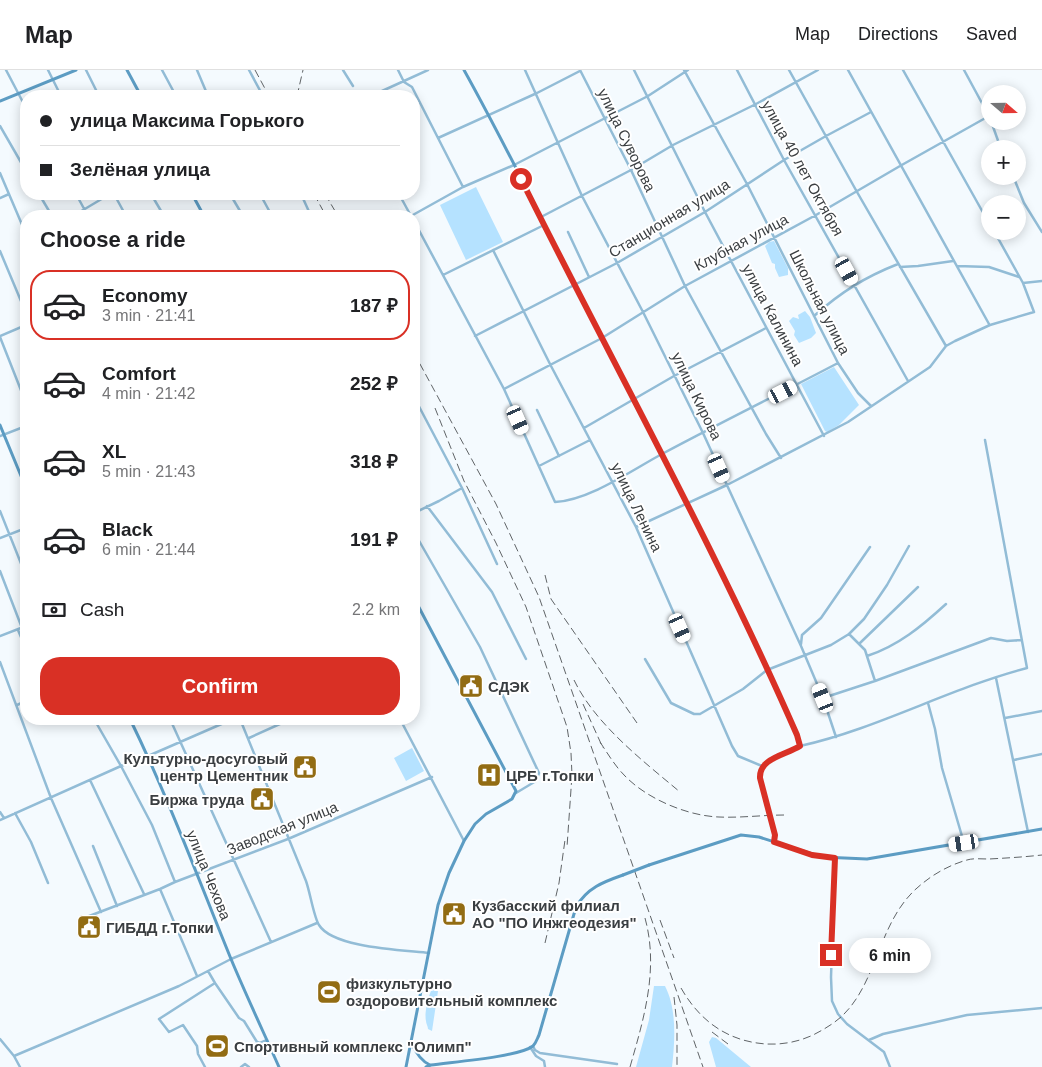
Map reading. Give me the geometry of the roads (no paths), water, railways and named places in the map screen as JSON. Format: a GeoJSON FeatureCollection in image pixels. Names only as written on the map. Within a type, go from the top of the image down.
{"type":"FeatureCollection","features":[{"type":"Feature","properties":{"kind":"street"},"geometry":{"type":"LineString","coordinates":[[6,70],[20,98]]}},
{"type":"Feature","properties":{"kind":"street"},"geometry":{"type":"LineString","coordinates":[[48,70],[58,90]]}},
{"type":"Feature","properties":{"kind":"street"},"geometry":{"type":"LineString","coordinates":[[28,90],[76,70]]}},
{"type":"Feature","properties":{"kind":"street"},"geometry":{"type":"LineString","coordinates":[[86,70],[96,90]]}},
{"type":"Feature","properties":{"kind":"street"},"geometry":{"type":"LineString","coordinates":[[127,70],[138,90]]}},
{"type":"Feature","properties":{"kind":"street"},"geometry":{"type":"LineString","coordinates":[[162,70],[173,90]]}},
{"type":"Feature","properties":{"kind":"street"},"geometry":{"type":"LineString","coordinates":[[197,70],[205,90]]}},
{"type":"Feature","properties":{"kind":"street"},"geometry":{"type":"LineString","coordinates":[[249,70],[259,90]]}},
{"type":"Feature","properties":{"kind":"street"},"geometry":{"type":"LineString","coordinates":[[344,70],[353,86]]}},
{"type":"Feature","properties":{"kind":"street"},"geometry":{"type":"LineString","coordinates":[[398,70],[404,82],[414,90]]}},
{"type":"Feature","properties":{"kind":"street"},"geometry":{"type":"LineString","coordinates":[[386,90],[428,70]]}},
{"type":"Feature","properties":{"kind":"street"},"geometry":{"type":"LineString","coordinates":[[464,70],[489,115],[574,285],[662,454],[767,670],[797,735],[800,746]]}},
{"type":"Feature","properties":{"kind":"street","name":"улица Кирова"},"geometry":{"type":"LineString","coordinates":[[525,70],[582,196],[643,312],[703,433],[805,655],[823,698],[836,737]]}},
{"type":"Feature","properties":{"kind":"street"},"geometry":{"type":"LineString","coordinates":[[438,138],[537,93],[581,70]]}},
{"type":"Feature","properties":{"kind":"street","name":"улица Суворова"},"geometry":{"type":"LineString","coordinates":[[581,70],[631,170],[685,286],[781,458]]}},
{"type":"Feature","properties":{"kind":"street","name":"улица Калинина"},"geometry":{"type":"LineString","coordinates":[[634,70],[705,212],[824,436]]}},
{"type":"Feature","properties":{"kind":"street","name":"улица 40 лет Октября"},"geometry":{"type":"LineString","coordinates":[[737,70],[784,160],[908,381]]}},
{"type":"Feature","properties":{"kind":"street"},"geometry":{"type":"LineString","coordinates":[[789,70],[856,192],[946,346]]}},
{"type":"Feature","properties":{"kind":"street"},"geometry":{"type":"LineString","coordinates":[[540,217],[818,70]]}},
{"type":"Feature","properties":{"kind":"street"},"geometry":{"type":"LineString","coordinates":[[848,70],[990,325]]}},
{"type":"Feature","properties":{"kind":"street"},"geometry":{"type":"LineString","coordinates":[[903,70],[981,209]]}},
{"type":"Feature","properties":{"kind":"street"},"geometry":{"type":"LineString","coordinates":[[964,70],[981,101]]}},
{"type":"Feature","properties":{"kind":"street"},"geometry":{"type":"LineString","coordinates":[[420,211],[464,187],[514,165],[648,96],[686,71]]}},
{"type":"Feature","properties":{"kind":"street","name":"Школьная улица"},"geometry":{"type":"LineString","coordinates":[[686,71],[747,184],[838,364],[858,393],[871,406]]}},
{"type":"Feature","properties":{"kind":"street"},"geometry":{"type":"LineString","coordinates":[[0,101],[18,94]]}},
{"type":"Feature","properties":{"kind":"street"},"geometry":{"type":"LineString","coordinates":[[420,103],[464,187]]}},
{"type":"Feature","properties":{"kind":"street","name":"Станционная улица"},"geometry":{"type":"LineString","coordinates":[[475,336],[524,309],[617,263],[705,212],[784,160],[871,112]]}},
{"type":"Feature","properties":{"kind":"street","name":"Клубная улица"},"geometry":{"type":"LineString","coordinates":[[504,389],[602,338],[685,286],[981,122]]}},
{"type":"Feature","properties":{"kind":"street"},"geometry":{"type":"LineString","coordinates":[[0,126],[20,161]]}},
{"type":"Feature","properties":{"kind":"street"},"geometry":{"type":"LineString","coordinates":[[0,173],[20,220]]}},
{"type":"Feature","properties":{"kind":"street"},"geometry":{"type":"LineString","coordinates":[[1017,185],[1024,203],[1042,232]]}},
{"type":"Feature","properties":{"kind":"street"},"geometry":{"type":"LineString","coordinates":[[0,198],[9,194]]}},
{"type":"Feature","properties":{"kind":"street"},"geometry":{"type":"LineString","coordinates":[[79,200],[85,210],[101,200]]}},
{"type":"Feature","properties":{"kind":"street"},"geometry":{"type":"LineString","coordinates":[[443,275],[544,225]]}},
{"type":"Feature","properties":{"kind":"street"},"geometry":{"type":"LineString","coordinates":[[420,232],[504,389],[555,502],[576,498],[594,491],[838,364]]}},
{"type":"Feature","properties":{"kind":"street"},"geometry":{"type":"LineString","coordinates":[[568,232],[589,277]]}},
{"type":"Feature","properties":{"kind":"street"},"geometry":{"type":"LineString","coordinates":[[636,527],[727,485],[824,436],[930,367],[946,346],[990,325],[1034,312],[1024,283],[999,240]]}},
{"type":"Feature","properties":{"kind":"street","name":"улица Ленина"},"geometry":{"type":"LineString","coordinates":[[493,250],[551,366],[636,527],[736,754],[762,766]]}},
{"type":"Feature","properties":{"kind":"street"},"geometry":{"type":"LineString","coordinates":[[0,251],[20,299]]}},
{"type":"Feature","properties":{"kind":"street"},"geometry":{"type":"LineString","coordinates":[[814,316],[837,296],[855,285],[899,266],[918,266],[954,261]]}},
{"type":"Feature","properties":{"kind":"street"},"geometry":{"type":"LineString","coordinates":[[957,266],[989,267],[1020,277]]}},
{"type":"Feature","properties":{"kind":"street"},"geometry":{"type":"LineString","coordinates":[[1024,283],[1042,281]]}},
{"type":"Feature","properties":{"kind":"street"},"geometry":{"type":"LineString","coordinates":[[20,328],[0,336],[20,387]]}},
{"type":"Feature","properties":{"kind":"street"},"geometry":{"type":"LineString","coordinates":[[584,428],[674,376],[766,328]]}},
{"type":"Feature","properties":{"kind":"street"},"geometry":{"type":"LineString","coordinates":[[420,408],[462,488],[498,564]]}},
{"type":"Feature","properties":{"kind":"street"},"geometry":{"type":"LineString","coordinates":[[537,410],[559,456]]}},
{"type":"Feature","properties":{"kind":"street"},"geometry":{"type":"LineString","coordinates":[[0,425],[2,435],[20,475]]}},
{"type":"Feature","properties":{"kind":"street"},"geometry":{"type":"LineString","coordinates":[[2,435],[20,428]]}},
{"type":"Feature","properties":{"kind":"street"},"geometry":{"type":"LineString","coordinates":[[539,466],[590,440]]}},
{"type":"Feature","properties":{"kind":"street"},"geometry":{"type":"LineString","coordinates":[[774,842],[775,835],[760,778],[762,766],[766,762],[800,746],[836,737],[928,702],[1027,668],[985,440]]}},
{"type":"Feature","properties":{"kind":"street"},"geometry":{"type":"LineString","coordinates":[[420,509],[462,488]]}},
{"type":"Feature","properties":{"kind":"street"},"geometry":{"type":"LineString","coordinates":[[428,506],[492,592],[526,659]]}},
{"type":"Feature","properties":{"kind":"street"},"geometry":{"type":"LineString","coordinates":[[0,511],[20,562]]}},
{"type":"Feature","properties":{"kind":"street"},"geometry":{"type":"LineString","coordinates":[[0,538],[20,530]]}},
{"type":"Feature","properties":{"kind":"street"},"geometry":{"type":"LineString","coordinates":[[406,1067],[443,889],[464,841],[483,817],[512,799],[515,793],[536,781],[538,773],[480,647],[420,542]]}},
{"type":"Feature","properties":{"kind":"street"},"geometry":{"type":"LineString","coordinates":[[645,659],[671,703],[697,715],[743,689],[767,670],[832,645],[849,634],[864,619],[887,585],[909,546]]}},
{"type":"Feature","properties":{"kind":"street"},"geometry":{"type":"LineString","coordinates":[[801,646],[802,635],[821,618],[870,547]]}},
{"type":"Feature","properties":{"kind":"street"},"geometry":{"type":"LineString","coordinates":[[0,571],[20,623]]}},
{"type":"Feature","properties":{"kind":"street"},"geometry":{"type":"LineString","coordinates":[[860,643],[918,587]]}},
{"type":"Feature","properties":{"kind":"street"},"geometry":{"type":"LineString","coordinates":[[867,656],[908,636],[946,604]]}},
{"type":"Feature","properties":{"kind":"street"},"geometry":{"type":"LineString","coordinates":[[420,609],[514,787],[515,793]]}},
{"type":"Feature","properties":{"kind":"street"},"geometry":{"type":"LineString","coordinates":[[0,636],[18,630],[20,635]]}},
{"type":"Feature","properties":{"kind":"street"},"geometry":{"type":"LineString","coordinates":[[849,634],[860,643],[876,681]]}},
{"type":"Feature","properties":{"kind":"street"},"geometry":{"type":"LineString","coordinates":[[823,698],[876,681],[991,638],[1007,642],[1022,640]]}},
{"type":"Feature","properties":{"kind":"street"},"geometry":{"type":"LineString","coordinates":[[0,662],[20,713]]}},
{"type":"Feature","properties":{"kind":"street"},"geometry":{"type":"LineString","coordinates":[[996,678],[1028,832]]}},
{"type":"Feature","properties":{"kind":"street"},"geometry":{"type":"LineString","coordinates":[[928,702],[942,768],[964,843]]}},
{"type":"Feature","properties":{"kind":"street"},"geometry":{"type":"LineString","coordinates":[[1005,718],[1042,711]]}},
{"type":"Feature","properties":{"kind":"street"},"geometry":{"type":"LineString","coordinates":[[24,725],[51,798],[101,912]]}},
{"type":"Feature","properties":{"kind":"street"},"geometry":{"type":"LineString","coordinates":[[97,725],[152,825],[175,882]]}},
{"type":"Feature","properties":{"kind":"street","name":"улица Чехова"},"geometry":{"type":"LineString","coordinates":[[133,725],[198,874],[231,959],[279,1067]]}},
{"type":"Feature","properties":{"kind":"street"},"geometry":{"type":"LineString","coordinates":[[173,725],[271,942]]}},
{"type":"Feature","properties":{"kind":"street"},"geometry":{"type":"LineString","coordinates":[[0,812],[2,819],[219,725]]}},
{"type":"Feature","properties":{"kind":"street"},"geometry":{"type":"LineString","coordinates":[[243,725],[311,896],[317,923],[326,933],[340,940],[362,945],[429,952]]}},
{"type":"Feature","properties":{"kind":"street"},"geometry":{"type":"LineString","coordinates":[[249,738],[278,725]]}},
{"type":"Feature","properties":{"kind":"street"},"geometry":{"type":"LineString","coordinates":[[403,725],[464,841]]}},
{"type":"Feature","properties":{"kind":"street"},"geometry":{"type":"LineString","coordinates":[[1014,760],[1042,754]]}},
{"type":"Feature","properties":{"kind":"street","name":"Заводская улица"},"geometry":{"type":"LineString","coordinates":[[84,918],[288,839],[432,777]]}},
{"type":"Feature","properties":{"kind":"street"},"geometry":{"type":"LineString","coordinates":[[90,780],[144,894]]}},
{"type":"Feature","properties":{"kind":"street"},"geometry":{"type":"LineString","coordinates":[[15,813],[31,842],[48,883]]}},
{"type":"Feature","properties":{"kind":"street"},"geometry":{"type":"LineString","coordinates":[[426,1067],[493,1057],[531,1047],[539,1035],[576,906],[596,886],[623,875],[740,836],[752,836],[812,855],[867,859],[1042,829]]}},
{"type":"Feature","properties":{"kind":"street"},"geometry":{"type":"LineString","coordinates":[[775,835],[785,846]]}},
{"type":"Feature","properties":{"kind":"street"},"geometry":{"type":"LineString","coordinates":[[93,846],[117,906]]}},
{"type":"Feature","properties":{"kind":"street"},"geometry":{"type":"LineString","coordinates":[[835,858],[830,987],[832,1001],[838,1014],[850,1026],[884,1052],[890,1067]]}},
{"type":"Feature","properties":{"kind":"street"},"geometry":{"type":"LineString","coordinates":[[160,889],[197,976]]}},
{"type":"Feature","properties":{"kind":"street"},"geometry":{"type":"LineString","coordinates":[[14,1056],[179,986],[231,959],[317,923]]}},
{"type":"Feature","properties":{"kind":"street"},"geometry":{"type":"LineString","coordinates":[[208,971],[257,1042],[260,1043],[267,1040]]}},
{"type":"Feature","properties":{"kind":"street"},"geometry":{"type":"LineString","coordinates":[[205,1067],[198,1054],[197,1046],[183,1025],[169,1032],[159,1019],[215,983]]}},
{"type":"Feature","properties":{"kind":"street"},"geometry":{"type":"LineString","coordinates":[[869,1040],[883,1034],[967,1015],[1042,1008]]}},
{"type":"Feature","properties":{"kind":"street"},"geometry":{"type":"LineString","coordinates":[[0,1039],[14,1056],[20,1067]]}},
{"type":"Feature","properties":{"kind":"street"},"geometry":{"type":"LineString","coordinates":[[412,1042],[419,1057],[425,1063],[431,1065]]}},
{"type":"Feature","properties":{"kind":"street"},"geometry":{"type":"LineString","coordinates":[[531,1047],[540,1053],[617,1064]]}},
{"type":"Feature","properties":{"kind":"street"},"geometry":{"type":"LineString","coordinates":[[531,1047],[536,1056],[544,1062],[544,1067]]}},
{"type":"Feature","properties":{"kind":"street"},"geometry":{"type":"LineString","coordinates":[[241,1067],[246,1064],[249,1067]]}},
{"type":"Feature","properties":{"kind":"railway"},"geometry":{"type":"LineString","coordinates":[[255,70],[266,90]]}},
{"type":"Feature","properties":{"kind":"railway"},"geometry":{"type":"LineString","coordinates":[[298,90],[303,70]]}},
{"type":"Feature","properties":{"kind":"railway"},"geometry":{"type":"LineString","coordinates":[[317,200],[323,210]]}},
{"type":"Feature","properties":{"kind":"railway"},"geometry":{"type":"LineString","coordinates":[[329,200],[334,210]]}},
{"type":"Feature","properties":{"kind":"railway"},"geometry":{"type":"LineString","coordinates":[[420,364],[496,504],[539,597],[703,1067]]}},
{"type":"Feature","properties":{"kind":"railway"},"geometry":{"type":"LineString","coordinates":[[435,408],[464,481],[526,607],[567,727],[572,775],[567,847]]}},
{"type":"Feature","properties":{"kind":"railway"},"geometry":{"type":"LineString","coordinates":[[545,575],[551,599],[637,723]]}},
{"type":"Feature","properties":{"kind":"railway"},"geometry":{"type":"LineString","coordinates":[[574,680],[594,712],[607,727],[636,755],[680,792]]}},
{"type":"Feature","properties":{"kind":"railway"},"geometry":{"type":"LineString","coordinates":[[583,704],[603,748]]}},
{"type":"Feature","properties":{"kind":"railway"},"geometry":{"type":"LineString","coordinates":[[600,742],[618,768],[634,784],[656,799],[681,810],[719,817],[785,815]]}},
{"type":"Feature","properties":{"kind":"railway"},"geometry":{"type":"LineString","coordinates":[[545,943],[559,883],[565,840]]}},
{"type":"Feature","properties":{"kind":"railway"},"geometry":{"type":"LineString","coordinates":[[681,988],[695,1009],[713,1025],[733,1037],[757,1043],[771,1044],[786,1043],[806,1038],[835,1022],[854,1002],[864,986],[896,914],[908,897],[928,879],[950,866],[969,859],[1042,855]]}},
{"type":"Feature","properties":{"kind":"railway"},"geometry":{"type":"LineString","coordinates":[[630,1067],[645,1012],[650,975],[651,956],[645,918]]}},
{"type":"Feature","properties":{"kind":"railway"},"geometry":{"type":"LineString","coordinates":[[660,920],[674,958]]}},
{"type":"Feature","properties":{"kind":"railway"},"geometry":{"type":"LineString","coordinates":[[674,997],[677,1025],[677,1067]]}},
{"type":"Feature","properties":{"kind":"railway"},"geometry":{"type":"LineString","coordinates":[[712,1032],[728,1044]]}},
{"type":"Feature","properties":{"kind":"place","name":"СДЭК"},"geometry":{"type":"Point","coordinates":[471,686]}},
{"type":"Feature","properties":{"kind":"place","name":"Культурно-досуговый центр Цементник"},"geometry":{"type":"Point","coordinates":[305,767]}},
{"type":"Feature","properties":{"kind":"place","name":"ЦРБ г.Топки"},"geometry":{"type":"Point","coordinates":[489,775]}},
{"type":"Feature","properties":{"kind":"place","name":"Биржа труда"},"geometry":{"type":"Point","coordinates":[262,799]}},
{"type":"Feature","properties":{"kind":"place","name":"Кузбасский филиал АО \"ПО Инжгеодезия\""},"geometry":{"type":"Point","coordinates":[454,914]}},
{"type":"Feature","properties":{"kind":"place","name":"ГИБДД г.Топки"},"geometry":{"type":"Point","coordinates":[89,927]}},
{"type":"Feature","properties":{"kind":"place","name":"физкультурно оздоровительный комплекс"},"geometry":{"type":"Point","coordinates":[329,992]}},
{"type":"Feature","properties":{"kind":"place","name":"Спортивный комплекс \"Олимп\""},"geometry":{"type":"Point","coordinates":[217,1046]}}]}
